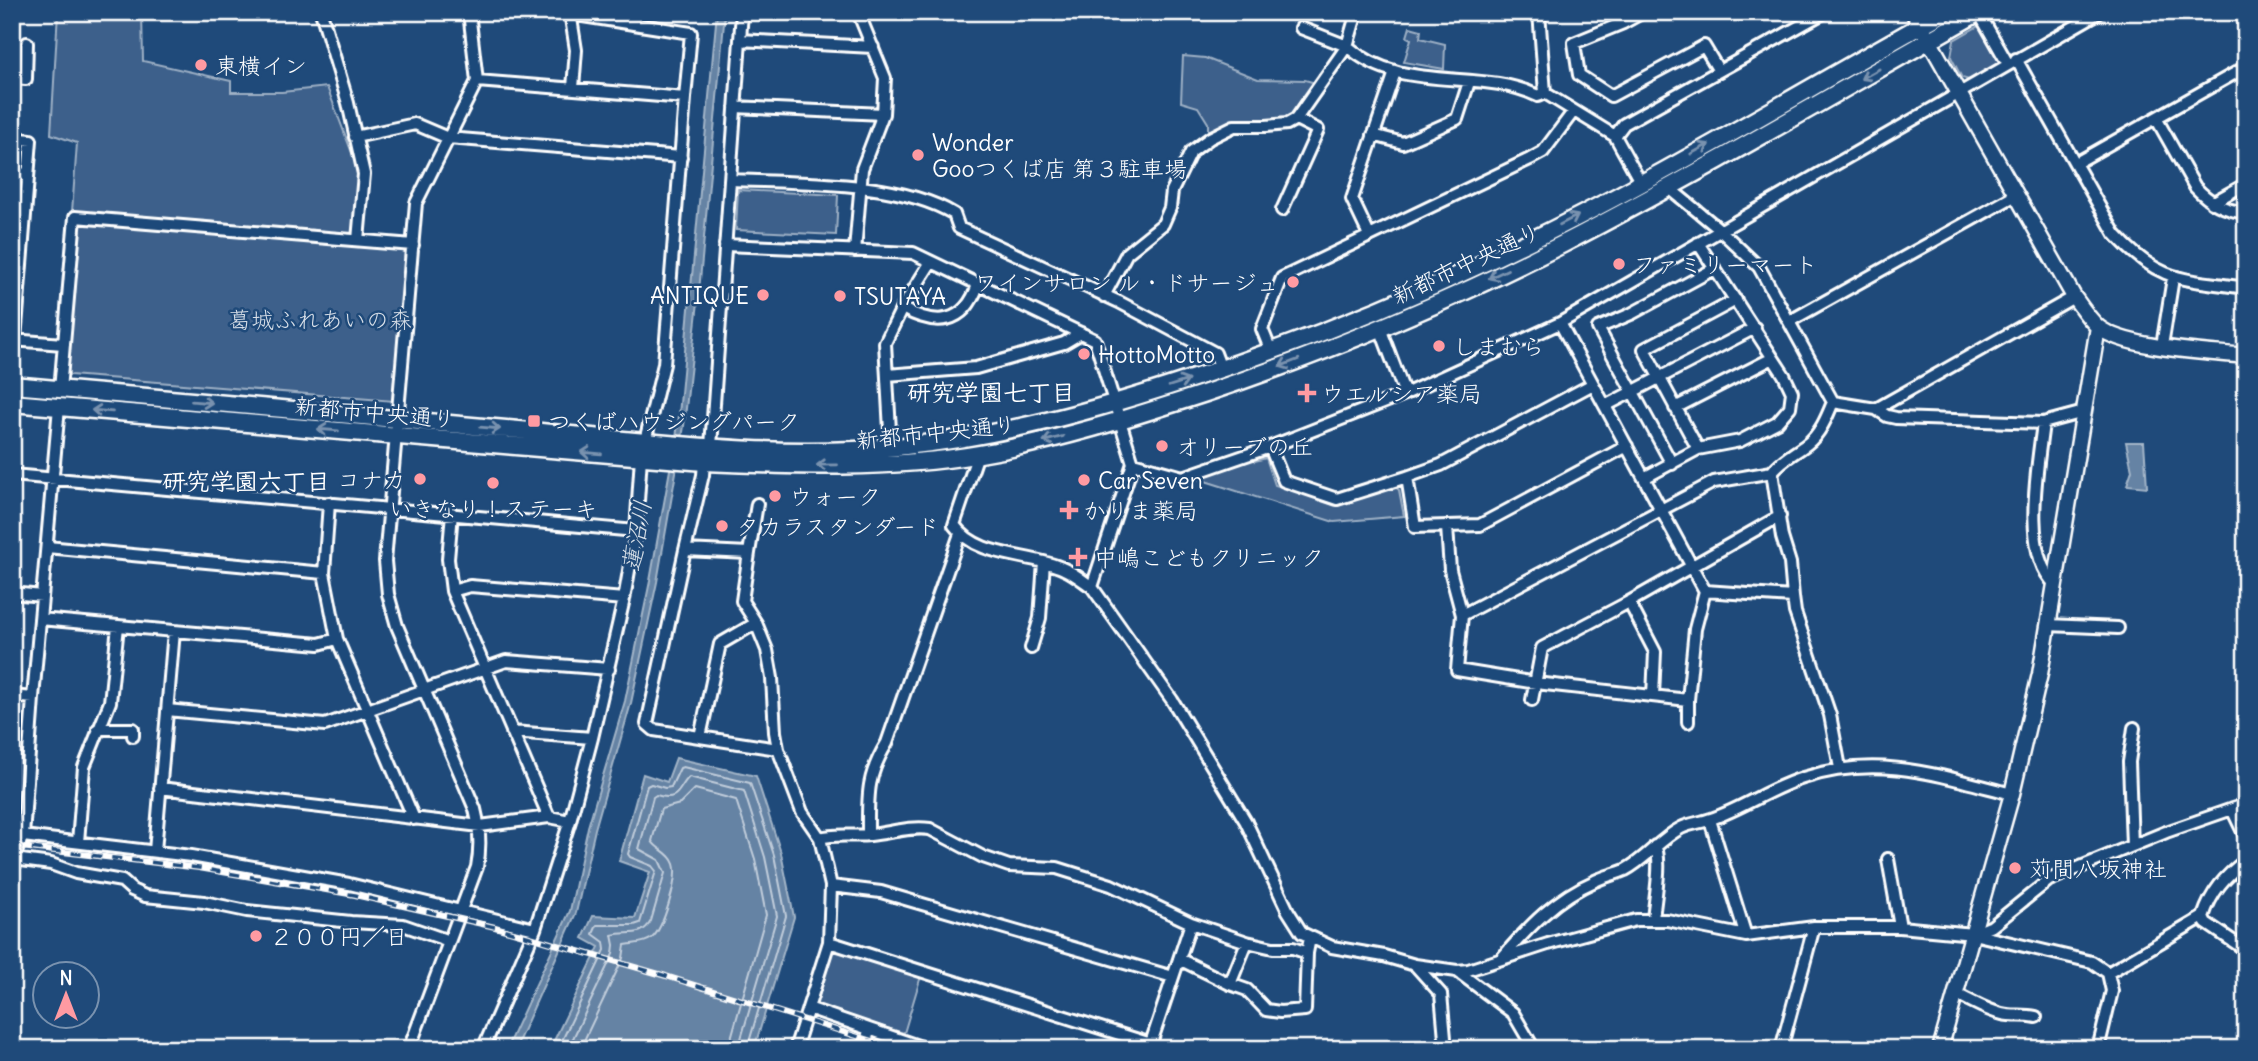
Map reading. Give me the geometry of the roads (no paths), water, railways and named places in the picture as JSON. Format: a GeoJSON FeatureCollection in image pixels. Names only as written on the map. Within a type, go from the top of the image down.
{"type":"FeatureCollection","features":[{"type":"Feature","properties":{"kind":"main road","name":"新都市中央通り"},"geometry":{"type":"LineString","coordinates":[[12,403],[397,428],[700,453],[891,448],[1001,433],[1114,404],[1221,369],[1417,293],[1491,260],[1641,183],[1917,19],[1945,12]]}},
{"type":"Feature","properties":{"kind":"main road","name":"新都市中央通り"},"geometry":{"type":"LineString","coordinates":[[700,453],[776,466],[889,464],[978,454],[1046,441],[1119,422],[1253,377],[1380,328],[1559,245],[1929,41],[1981,16]]}},
{"type":"Feature","properties":{"kind":"main road","name":"新都市中央通り"},"geometry":{"type":"LineString","coordinates":[[12,385],[397,428]]}},
{"type":"Feature","properties":{"kind":"street"},"geometry":{"type":"LineString","coordinates":[[321,12],[348,103],[364,174],[358,240]]}},
{"type":"Feature","properties":{"kind":"street"},"geometry":{"type":"LineString","coordinates":[[408,1048],[477,867],[480,826],[397,626],[388,594],[385,561],[416,203],[477,81],[469,12]]}},
{"type":"Feature","properties":{"kind":"street"},"geometry":{"type":"LineString","coordinates":[[742,12],[725,245],[700,453],[704,475],[647,724],[654,730],[778,749]]}},
{"type":"Feature","properties":{"kind":"street"},"geometry":{"type":"LineString","coordinates":[[855,251],[862,169],[883,114],[885,78],[858,12]]}},
{"type":"Feature","properties":{"kind":"street"},"geometry":{"type":"LineString","coordinates":[[1104,296],[1126,253],[1163,224],[1170,208],[1172,191],[1191,152],[1210,138],[1234,126],[1287,124],[1296,119],[1347,46],[1357,12]]}},
{"type":"Feature","properties":{"kind":"street"},"geometry":{"type":"LineString","coordinates":[[1539,12],[1545,93]]}},
{"type":"Feature","properties":{"kind":"street"},"geometry":{"type":"LineString","coordinates":[[1643,12],[1574,43],[1579,75],[1611,96],[1704,46],[1719,71]]}},
{"type":"Feature","properties":{"kind":"street"},"geometry":{"type":"LineString","coordinates":[[1615,136],[1624,124],[1825,12]]}},
{"type":"Feature","properties":{"kind":"street"},"geometry":{"type":"LineString","coordinates":[[1133,463],[1183,477],[1270,447],[1405,394],[1560,323],[1719,229],[2100,12]]}},
{"type":"Feature","properties":{"kind":"street"},"geometry":{"type":"LineString","coordinates":[[484,1049],[536,929],[570,821],[624,599],[663,364],[691,33],[570,13],[576,50],[573,88]]}},
{"type":"Feature","properties":{"kind":"street"},"geometry":{"type":"LineString","coordinates":[[1981,16],[2076,163],[2115,234],[2137,257],[2173,278],[2246,288]]}},
{"type":"Feature","properties":{"kind":"street"},"geometry":{"type":"LineString","coordinates":[[1917,19],[2074,297],[2098,327],[2129,340],[2246,356]]}},
{"type":"Feature","properties":{"kind":"street"},"geometry":{"type":"LineString","coordinates":[[1301,28],[1347,46],[1370,62],[1395,72],[1424,78],[1507,85],[1522,88],[1538,96],[1545,93]]}},
{"type":"Feature","properties":{"kind":"street"},"geometry":{"type":"LineString","coordinates":[[740,40],[873,47]]}},
{"type":"Feature","properties":{"kind":"street"},"geometry":{"type":"LineString","coordinates":[[12,78],[26,79],[27,43]]}},
{"type":"Feature","properties":{"kind":"street"},"geometry":{"type":"LineString","coordinates":[[2076,163],[2246,67]]}},
{"type":"Feature","properties":{"kind":"street"},"geometry":{"type":"LineString","coordinates":[[1369,235],[1352,199],[1395,72]]}},
{"type":"Feature","properties":{"kind":"street"},"geometry":{"type":"LineString","coordinates":[[477,81],[685,98]]}},
{"type":"Feature","properties":{"kind":"street"},"geometry":{"type":"LineString","coordinates":[[1373,135],[1402,143],[1457,119],[1469,82]]}},
{"type":"Feature","properties":{"kind":"street"},"geometry":{"type":"LineString","coordinates":[[1545,93],[1615,136],[1641,183]]}},
{"type":"Feature","properties":{"kind":"street"},"geometry":{"type":"LineString","coordinates":[[735,107],[883,114]]}},
{"type":"Feature","properties":{"kind":"street"},"geometry":{"type":"LineString","coordinates":[[1271,351],[1262,329],[1282,278],[1543,152],[1573,111]]}},
{"type":"Feature","properties":{"kind":"street"},"geometry":{"type":"LineString","coordinates":[[2155,118],[2195,187],[2212,203],[2224,209],[2246,213]]}},
{"type":"Feature","properties":{"kind":"street"},"geometry":{"type":"LineString","coordinates":[[1282,209],[1318,130],[1296,119]]}},
{"type":"Feature","properties":{"kind":"street"},"geometry":{"type":"LineString","coordinates":[[355,137],[415,124],[448,138],[681,157]]}},
{"type":"Feature","properties":{"kind":"street"},"geometry":{"type":"LineString","coordinates":[[12,138],[31,140],[24,206],[17,240],[14,340],[63,344]]}},
{"type":"Feature","properties":{"kind":"street"},"geometry":{"type":"LineString","coordinates":[[12,173],[27,174]]}},
{"type":"Feature","properties":{"kind":"street"},"geometry":{"type":"LineString","coordinates":[[730,180],[859,187],[921,199],[943,207],[954,214],[959,228],[1104,296],[1214,353],[1221,369]]}},
{"type":"Feature","properties":{"kind":"street"},"geometry":{"type":"LineString","coordinates":[[2212,203],[2246,184]]}},
{"type":"Feature","properties":{"kind":"street"},"geometry":{"type":"LineString","coordinates":[[1462,615],[1714,482],[1772,472],[1780,461],[1809,443],[1825,422],[1833,402],[1759,267],[1719,229],[1668,187]]}},
{"type":"Feature","properties":{"kind":"street"},"geometry":{"type":"LineString","coordinates":[[1790,321],[2016,195]]}},
{"type":"Feature","properties":{"kind":"street"},"geometry":{"type":"LineString","coordinates":[[12,205],[24,206]]}},
{"type":"Feature","properties":{"kind":"street"},"geometry":{"type":"LineString","coordinates":[[60,390],[75,217],[413,245]]}},
{"type":"Feature","properties":{"kind":"street"},"geometry":{"type":"LineString","coordinates":[[1644,478],[1698,449],[1740,441],[1759,433],[1777,422],[1790,407],[1792,392],[1773,358],[1698,243]]}},
{"type":"Feature","properties":{"kind":"street"},"geometry":{"type":"LineString","coordinates":[[725,245],[912,253],[1095,340],[1133,463],[1092,587]]}},
{"type":"Feature","properties":{"kind":"street"},"geometry":{"type":"LineString","coordinates":[[891,448],[885,343],[902,308],[931,262]]}},
{"type":"Feature","properties":{"kind":"street"},"geometry":{"type":"LineString","coordinates":[[1672,464],[1598,328],[1631,314],[1714,268]]}},
{"type":"Feature","properties":{"kind":"street"},"geometry":{"type":"LineString","coordinates":[[2162,346],[2173,278]]}},
{"type":"Feature","properties":{"kind":"street"},"geometry":{"type":"LineString","coordinates":[[902,308],[919,317],[945,320],[966,309],[978,285]]}},
{"type":"Feature","properties":{"kind":"street"},"geometry":{"type":"LineString","coordinates":[[1876,409],[2074,297]]}},
{"type":"Feature","properties":{"kind":"street"},"geometry":{"type":"LineString","coordinates":[[1698,449],[1644,349],[1736,300]]}},
{"type":"Feature","properties":{"kind":"street"},"geometry":{"type":"LineString","coordinates":[[1560,323],[1705,592],[1695,629],[1688,722]]}},
{"type":"Feature","properties":{"kind":"street"},"geometry":{"type":"LineString","coordinates":[[1940,1049],[2012,793],[2040,674],[2098,327]]}},
{"type":"Feature","properties":{"kind":"street"},"geometry":{"type":"LineString","coordinates":[[1380,328],[1405,394]]}},
{"type":"Feature","properties":{"kind":"street"},"geometry":{"type":"LineString","coordinates":[[1605,406],[1755,328]]}},
{"type":"Feature","properties":{"kind":"street"},"geometry":{"type":"LineString","coordinates":[[887,375],[976,368],[1064,343],[1081,333]]}},
{"type":"Feature","properties":{"kind":"street"},"geometry":{"type":"LineString","coordinates":[[1675,408],[1773,358]]}},
{"type":"Feature","properties":{"kind":"street"},"geometry":{"type":"LineString","coordinates":[[1270,447],[1284,481],[1337,499],[1441,465],[1593,384]]}},
{"type":"Feature","properties":{"kind":"street"},"geometry":{"type":"LineString","coordinates":[[1833,402],[1876,409],[1896,418],[2043,423],[2084,412]]}},
{"type":"Feature","properties":{"kind":"street"},"geometry":{"type":"LineString","coordinates":[[59,407],[23,836],[13,860],[51,864],[76,873],[122,881],[145,896],[325,919],[403,925],[449,941]]}},
{"type":"Feature","properties":{"kind":"street"},"geometry":{"type":"LineString","coordinates":[[2043,423],[2034,501],[2039,558],[2045,575],[2055,584]]}},
{"type":"Feature","properties":{"kind":"street"},"geometry":{"type":"LineString","coordinates":[[1407,477],[1415,527],[1480,525],[1627,446]]}},
{"type":"Feature","properties":{"kind":"street"},"geometry":{"type":"LineString","coordinates":[[978,454],[954,525],[960,534],[986,549],[1064,568],[1092,587],[1172,700],[1246,821],[1288,911],[1302,933],[1310,938],[1332,947],[1384,956],[1415,965],[1458,971],[1636,920],[1667,920],[1746,936],[1814,928],[1900,927],[1973,934],[2092,962],[2108,973],[2112,991],[2098,1049]]}},
{"type":"Feature","properties":{"kind":"street"},"geometry":{"type":"LineString","coordinates":[[1772,472],[1782,537],[1790,563],[1795,612],[1830,715],[1840,768]]}},
{"type":"Feature","properties":{"kind":"street"},"geometry":{"type":"LineString","coordinates":[[12,475],[636,531]]}},
{"type":"Feature","properties":{"kind":"street"},"geometry":{"type":"LineString","coordinates":[[329,503],[324,573],[337,639],[414,819]]}},
{"type":"Feature","properties":{"kind":"street"},"geometry":{"type":"LineString","coordinates":[[757,504],[741,600],[767,650],[778,749],[802,812],[820,838],[831,886],[829,942],[795,1049]]}},
{"type":"Feature","properties":{"kind":"street"},"geometry":{"type":"LineString","coordinates":[[452,513],[448,559],[453,591],[549,817]]}},
{"type":"Feature","properties":{"kind":"street"},"geometry":{"type":"LineString","coordinates":[[1532,700],[1542,648],[1780,516]]}},
{"type":"Feature","properties":{"kind":"street"},"geometry":{"type":"LineString","coordinates":[[1447,527],[1450,570],[1462,615],[1457,670],[1688,700]]}},
{"type":"Feature","properties":{"kind":"street"},"geometry":{"type":"LineString","coordinates":[[868,835],[869,779],[887,743],[960,534]]}},
{"type":"Feature","properties":{"kind":"street"},"geometry":{"type":"LineString","coordinates":[[47,547],[324,573]]}},
{"type":"Feature","properties":{"kind":"street"},"geometry":{"type":"LineString","coordinates":[[685,550],[749,553]]}},
{"type":"Feature","properties":{"kind":"street"},"geometry":{"type":"LineString","coordinates":[[1031,648],[1040,618],[1044,562]]}},
{"type":"Feature","properties":{"kind":"street"},"geometry":{"type":"LineString","coordinates":[[453,591],[470,586],[624,599]]}},
{"type":"Feature","properties":{"kind":"street"},"geometry":{"type":"LineString","coordinates":[[1705,592],[1793,597]]}},
{"type":"Feature","properties":{"kind":"street"},"geometry":{"type":"LineString","coordinates":[[12,593],[42,596]]}},
{"type":"Feature","properties":{"kind":"street"},"geometry":{"type":"LineString","coordinates":[[1629,602],[1656,652],[1653,696]]}},
{"type":"Feature","properties":{"kind":"street"},"geometry":{"type":"LineString","coordinates":[[40,620],[319,644],[337,639]]}},
{"type":"Feature","properties":{"kind":"street"},"geometry":{"type":"LineString","coordinates":[[700,737],[720,644],[755,623]]}},
{"type":"Feature","properties":{"kind":"street"},"geometry":{"type":"LineString","coordinates":[[2048,625],[2118,628]]}},
{"type":"Feature","properties":{"kind":"street"},"geometry":{"type":"LineString","coordinates":[[78,842],[84,767],[110,702],[118,626]]}},
{"type":"Feature","properties":{"kind":"street"},"geometry":{"type":"LineString","coordinates":[[155,851],[174,631]]}},
{"type":"Feature","properties":{"kind":"street"},"geometry":{"type":"LineString","coordinates":[[167,710],[325,725],[506,661],[609,669]]}},
{"type":"Feature","properties":{"kind":"street"},"geometry":{"type":"LineString","coordinates":[[12,696],[33,698]]}},
{"type":"Feature","properties":{"kind":"street"},"geometry":{"type":"LineString","coordinates":[[2132,846],[2129,762],[2134,728]]}},
{"type":"Feature","properties":{"kind":"street"},"geometry":{"type":"LineString","coordinates":[[98,729],[133,729],[134,736]]}},
{"type":"Feature","properties":{"kind":"street"},"geometry":{"type":"LineString","coordinates":[[512,732],[592,738]]}},
{"type":"Feature","properties":{"kind":"street"},"geometry":{"type":"LineString","coordinates":[[1502,958],[1531,923],[1555,903],[1595,881],[1627,869],[1678,829],[1698,821],[1710,820],[1773,789],[1840,768],[1881,767],[1917,770],[2012,793]]}},
{"type":"Feature","properties":{"kind":"street"},"geometry":{"type":"LineString","coordinates":[[160,788],[480,826],[549,817],[570,821]]}},
{"type":"Feature","properties":{"kind":"street"},"geometry":{"type":"LineString","coordinates":[[1973,934],[1992,926],[2049,880],[2232,809],[2246,801]]}},
{"type":"Feature","properties":{"kind":"street"},"geometry":{"type":"LineString","coordinates":[[2232,809],[2246,838]]}},
{"type":"Feature","properties":{"kind":"street"},"geometry":{"type":"LineString","coordinates":[[1710,820],[1746,936]]}},
{"type":"Feature","properties":{"kind":"street"},"geometry":{"type":"LineString","coordinates":[[820,838],[834,834],[868,835],[920,827],[930,829],[955,844],[1009,866],[1057,868],[1111,885],[1191,923],[1247,942],[1293,948],[1307,953]]}},
{"type":"Feature","properties":{"kind":"street"},"geometry":{"type":"LineString","coordinates":[[23,836],[155,851],[349,884],[462,909],[536,929]]}},
{"type":"Feature","properties":{"kind":"street"},"geometry":{"type":"LineString","coordinates":[[1653,920],[1658,863],[1656,846]]}},
{"type":"Feature","properties":{"kind":"street"},"geometry":{"type":"LineString","coordinates":[[1888,859],[1900,927]]}},
{"type":"Feature","properties":{"kind":"street"},"geometry":{"type":"LineString","coordinates":[[2108,973],[2203,917],[2209,897],[2230,872],[2246,860]]}},
{"type":"Feature","properties":{"kind":"street"},"geometry":{"type":"LineString","coordinates":[[831,886],[881,892],[1173,977]]}},
{"type":"Feature","properties":{"kind":"street"},"geometry":{"type":"LineString","coordinates":[[2203,917],[2206,923],[2246,950]]}},
{"type":"Feature","properties":{"kind":"street"},"geometry":{"type":"LineString","coordinates":[[829,942],[1150,1046],[1191,923]]}},
{"type":"Feature","properties":{"kind":"street"},"geometry":{"type":"LineString","coordinates":[[1781,1049],[1814,928]]}},
{"type":"Feature","properties":{"kind":"street"},"geometry":{"type":"LineString","coordinates":[[1179,959],[1247,990],[1266,1010],[1280,1013],[1305,1010],[1310,938]]}},
{"type":"Feature","properties":{"kind":"street"},"geometry":{"type":"LineString","coordinates":[[1230,984],[1247,942]]}},
{"type":"Feature","properties":{"kind":"street"},"geometry":{"type":"LineString","coordinates":[[1415,965],[1441,994],[1446,1049]]}},
{"type":"Feature","properties":{"kind":"street"},"geometry":{"type":"LineString","coordinates":[[1458,971],[1513,1013],[1534,1049]]}},
{"type":"Feature","properties":{"kind":"street"},"geometry":{"type":"LineString","coordinates":[[1956,994],[1983,1009],[2007,1016],[2023,1013],[2036,1017]]}},
{"type":"Feature","properties":{"kind":"street"},"geometry":{"type":"LineString","coordinates":[[808,1008],[927,1049]]}},
{"type":"Feature","properties":{"kind":"street"},"geometry":{"type":"LineString","coordinates":[[864,1049],[869,1031]]}},
{"type":"Feature","properties":{"kind":"water"},"geometry":{"type":"Polygon","coordinates":[[[717,12],[725,12],[698,302],[684,426],[657,582],[631,703],[595,829],[576,913],[515,1049],[506,1049],[570,911],[588,827],[625,701],[650,581],[678,425],[717,12]]]}},
{"type":"Feature","properties":{"kind":"water"},"geometry":{"type":"Polygon","coordinates":[[[2126,442],[2144,442],[2147,487],[2127,485],[2132,470],[2126,442]]]}},
{"type":"Feature","properties":{"kind":"water"},"geometry":{"type":"Polygon","coordinates":[[[676,758],[756,776],[781,853],[794,917],[754,1049],[550,1049],[599,947],[583,938],[593,916],[635,918],[650,872],[619,861],[643,774],[667,782],[676,758]]]}},
{"type":"Feature","properties":{"kind":"railway"},"geometry":{"type":"LineString","coordinates":[[12,846],[199,868],[355,895],[495,927],[666,976],[897,1049]]}},
{"type":"Feature","properties":{"kind":"place","name":"東横イン"},"geometry":{"type":"Point","coordinates":[201,65]}},
{"type":"Feature","properties":{"kind":"place","name":"Wonder Gooつくば店 第３駐車場"},"geometry":{"type":"Point","coordinates":[918,155]}},
{"type":"Feature","properties":{"kind":"place","name":"ファミリーマート"},"geometry":{"type":"Point","coordinates":[1619,264]}},
{"type":"Feature","properties":{"kind":"place","name":"ワインサロン ル・ドサージュ"},"geometry":{"type":"Point","coordinates":[1293,282]}},
{"type":"Feature","properties":{"kind":"place","name":"ANTIQUE"},"geometry":{"type":"Point","coordinates":[763,295]}},
{"type":"Feature","properties":{"kind":"place","name":"TSUTAYA"},"geometry":{"type":"Point","coordinates":[840,296]}},
{"type":"Feature","properties":{"kind":"place","name":"しまむら"},"geometry":{"type":"Point","coordinates":[1439,346]}},
{"type":"Feature","properties":{"kind":"place","name":"HottoMotto"},"geometry":{"type":"Point","coordinates":[1084,354]}},
{"type":"Feature","properties":{"kind":"place","name":"ウエルシア薬局"},"geometry":{"type":"Point","coordinates":[1307,393]}},
{"type":"Feature","properties":{"kind":"place","name":"つくばハウジングパーク"},"geometry":{"type":"Point","coordinates":[534,421]}},
{"type":"Feature","properties":{"kind":"place","name":"オリーブの丘"},"geometry":{"type":"Point","coordinates":[1162,446]}},
{"type":"Feature","properties":{"kind":"place","name":"コナカ"},"geometry":{"type":"Point","coordinates":[420,479]}},
{"type":"Feature","properties":{"kind":"place","name":"Car Seven"},"geometry":{"type":"Point","coordinates":[1084,480]}},
{"type":"Feature","properties":{"kind":"place","name":"いきなり！ステーキ"},"geometry":{"type":"Point","coordinates":[493,483]}},
{"type":"Feature","properties":{"kind":"place","name":"ウォーク"},"geometry":{"type":"Point","coordinates":[775,496]}},
{"type":"Feature","properties":{"kind":"place","name":"かりま薬局"},"geometry":{"type":"Point","coordinates":[1069,510]}},
{"type":"Feature","properties":{"kind":"place","name":"タカラスタンダード"},"geometry":{"type":"Point","coordinates":[722,526]}},
{"type":"Feature","properties":{"kind":"place","name":"中嶋こどもクリニック"},"geometry":{"type":"Point","coordinates":[1078,557]}},
{"type":"Feature","properties":{"kind":"place","name":"苅間八坂神社"},"geometry":{"type":"Point","coordinates":[2015,868]}},
{"type":"Feature","properties":{"kind":"place","name":"２００円／日"},"geometry":{"type":"Point","coordinates":[256,936]}},
{"type":"Feature","properties":{"kind":"district","name":"研究学園七丁目"},"geometry":{"type":"Point","coordinates":[991,392]}},
{"type":"Feature","properties":{"kind":"district","name":"研究学園六丁目"},"geometry":{"type":"Point","coordinates":[246,481]}},
{"type":"Feature","properties":{"kind":"park label","name":"葛城ふれあいの森"},"geometry":{"type":"Point","coordinates":[320,319]}},
{"type":"Feature","properties":{"kind":"water label","name":"蓮沼川"},"geometry":{"type":"Point","coordinates":[636,536]}}]}
